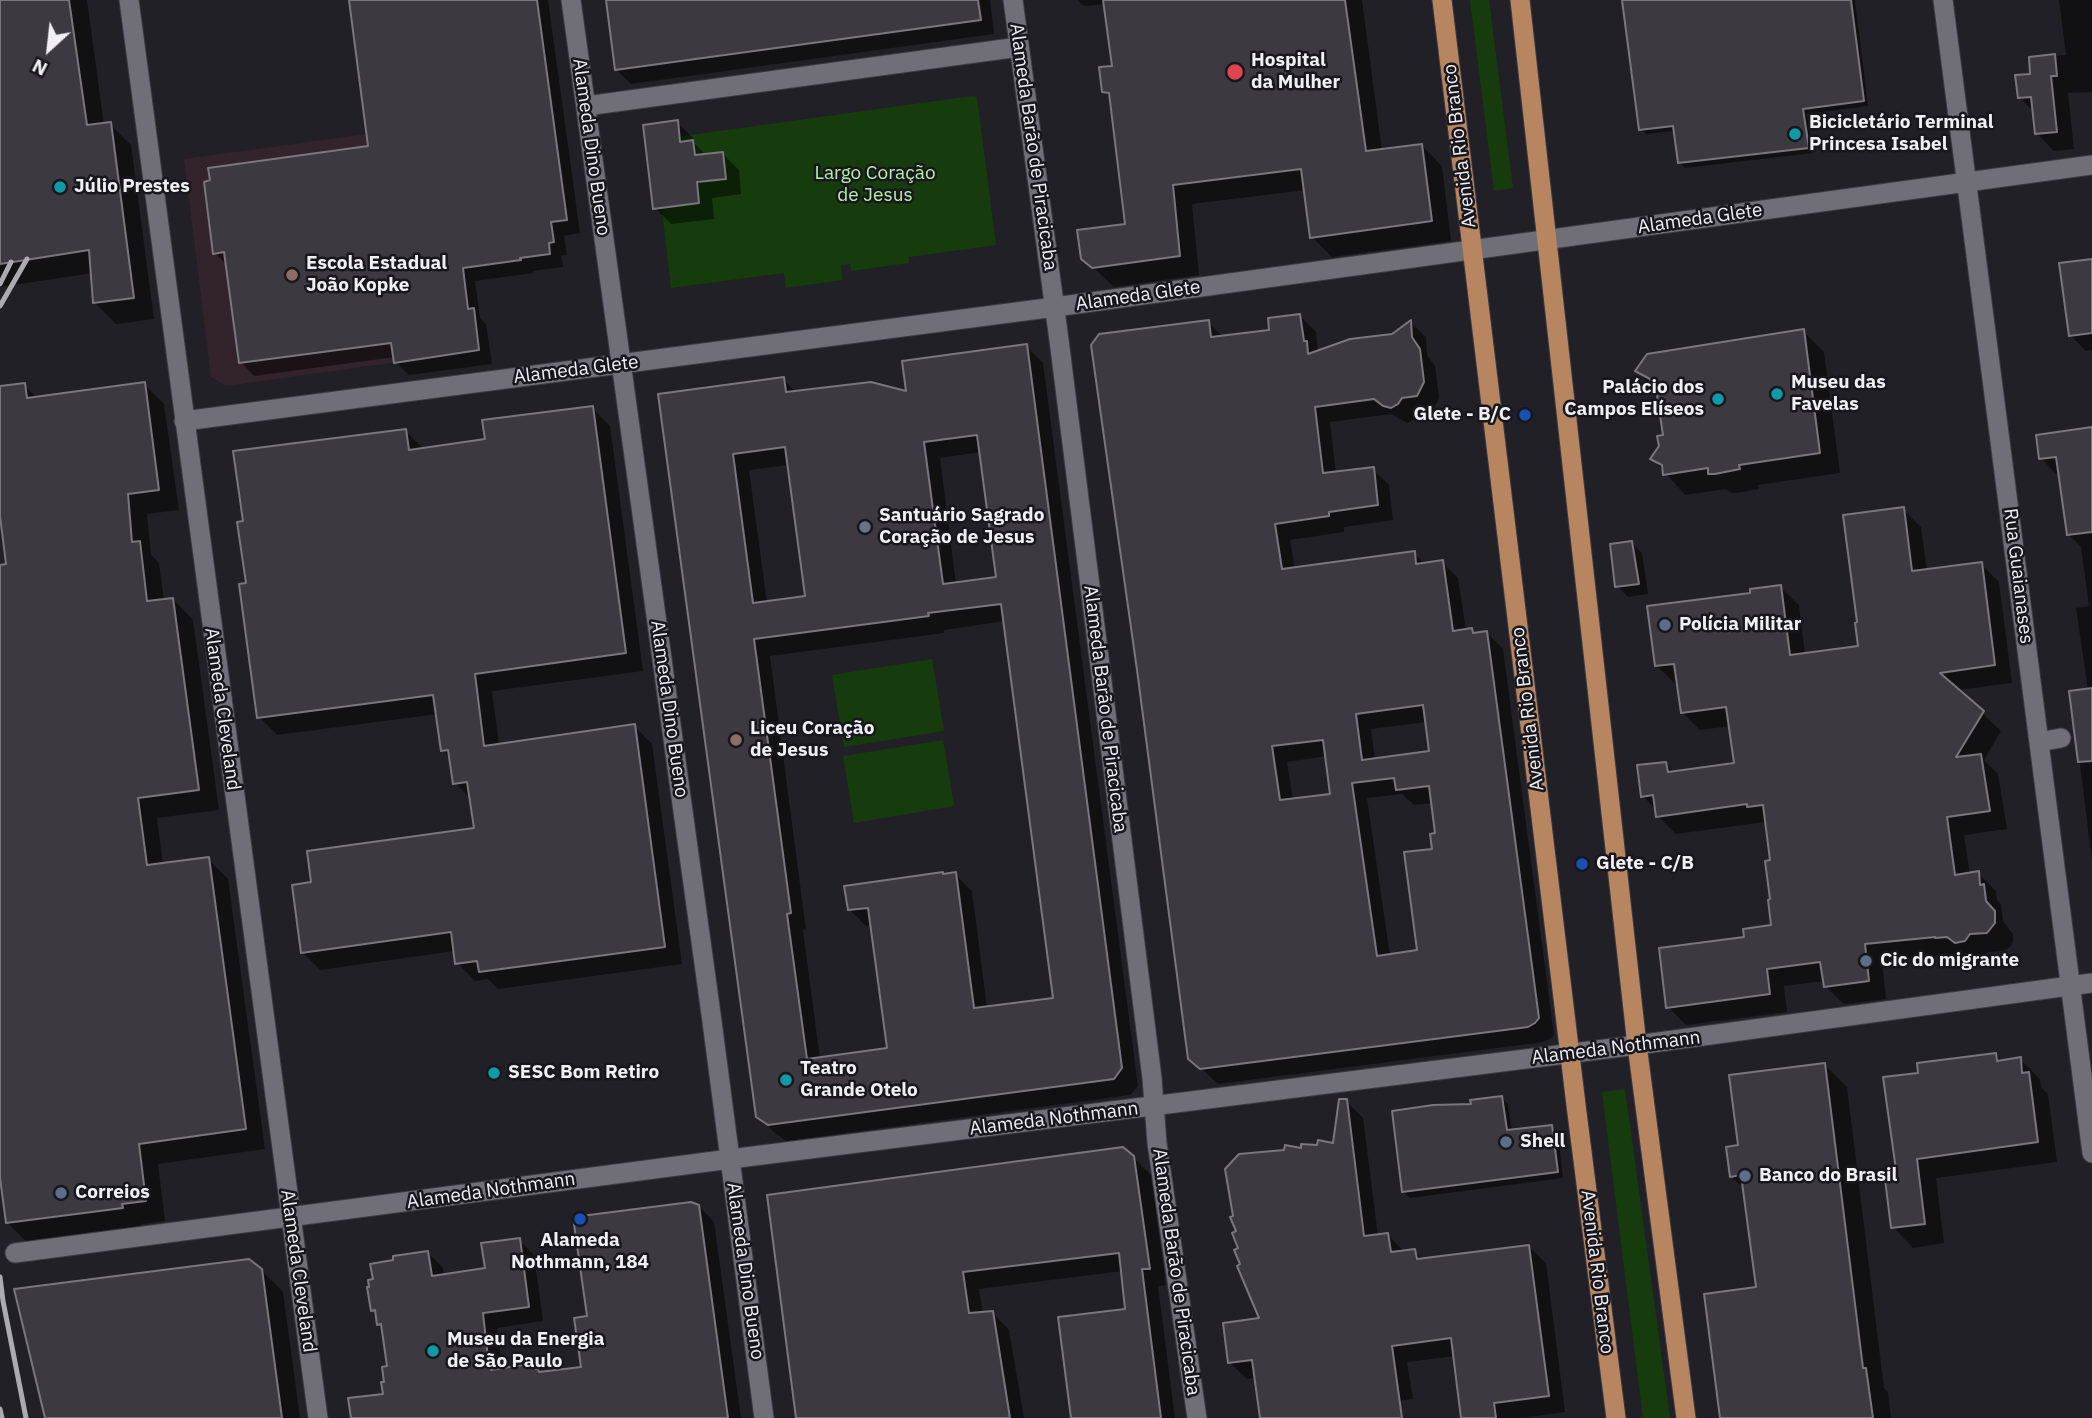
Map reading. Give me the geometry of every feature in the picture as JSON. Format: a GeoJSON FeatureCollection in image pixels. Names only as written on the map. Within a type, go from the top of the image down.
{"type":"FeatureCollection","features":[{"type":"Feature","properties":{"kind":"main road","name":"Avenida Rio Branco"},"geometry":{"type":"LineString","coordinates":[[1442,0],[1616,1418]]}},
{"type":"Feature","properties":{"kind":"main road"},"geometry":{"type":"LineString","coordinates":[[1520,0],[1637,1045],[1686,1418]]}},
{"type":"Feature","properties":{"kind":"street","name":"Alameda Cleveland"},"geometry":{"type":"LineString","coordinates":[[130,0],[318,1418]]}},
{"type":"Feature","properties":{"kind":"street","name":"Alameda Dino Bueno"},"geometry":{"type":"LineString","coordinates":[[571,0],[764,1418]]}},
{"type":"Feature","properties":{"kind":"street","name":"Alameda Barão de Piracicaba"},"geometry":{"type":"LineString","coordinates":[[1013,0],[1055,307],[1157,1143],[1197,1418]]}},
{"type":"Feature","properties":{"kind":"street","name":"Rua Guaianases"},"geometry":{"type":"LineString","coordinates":[[1943,0],[2092,1153]]}},
{"type":"Feature","properties":{"kind":"street"},"geometry":{"type":"LineString","coordinates":[[586,106],[1019,47]]}},
{"type":"Feature","properties":{"kind":"street","name":"Alameda Glete"},"geometry":{"type":"LineString","coordinates":[[184,421],[1055,307],[2092,165]]}},
{"type":"Feature","properties":{"kind":"street"},"geometry":{"type":"LineString","coordinates":[[2039,742],[2062,738]]}},
{"type":"Feature","properties":{"kind":"street","name":"Alameda Nothmann"},"geometry":{"type":"LineString","coordinates":[[15,1253],[730,1159],[1570,1055],[2092,983]]}},
{"type":"Feature","properties":{"kind":"shaded area","name":"Escola Estadual João Kopke"},"geometry":{"type":"Polygon","coordinates":[[[367,134],[398,362],[226,386],[211,377],[184,159],[367,134]]]}},
{"type":"Feature","properties":{"kind":"green space"},"geometry":{"type":"Polygon","coordinates":[[[1470,0],[1489,0],[1513,188],[1494,191],[1470,0]]]}},
{"type":"Feature","properties":{"kind":"green space","name":"Largo Coração de Jesus"},"geometry":{"type":"Polygon","coordinates":[[[977,97],[996,245],[909,257],[909,263],[851,271],[850,264],[841,265],[842,280],[786,288],[784,273],[671,288],[654,140],[977,97]]]}},
{"type":"Feature","properties":{"kind":"green space"},"geometry":{"type":"Polygon","coordinates":[[[932,659],[944,731],[844,747],[832,675],[932,659]]]}},
{"type":"Feature","properties":{"kind":"green space"},"geometry":{"type":"Polygon","coordinates":[[[943,740],[954,806],[854,823],[843,756],[943,740]]]}},
{"type":"Feature","properties":{"kind":"green space"},"geometry":{"type":"Polygon","coordinates":[[[1625,1089],[1670,1418],[1643,1418],[1602,1092],[1625,1089]]]}},
{"type":"Feature","properties":{"kind":"building","name":"Júlio Prestes"},"geometry":{"type":"Polygon","coordinates":[[[0,0],[69,0],[87,125],[111,122],[134,298],[93,303],[89,250],[0,264],[0,0]]]}},
{"type":"Feature","properties":{"kind":"building"},"geometry":{"type":"Polygon","coordinates":[[[349,0],[537,0],[567,220],[551,222],[554,242],[549,243],[550,254],[463,268],[468,309],[474,308],[479,350],[394,363],[391,343],[239,363],[224,252],[213,254],[204,182],[210,180],[208,168],[368,146],[349,0]]]}},
{"type":"Feature","properties":{"kind":"building"},"geometry":{"type":"Polygon","coordinates":[[[606,0],[978,0],[981,20],[615,70],[606,0]]]}},
{"type":"Feature","properties":{"kind":"building","name":"Hospital da Mulher"},"geometry":{"type":"Polygon","coordinates":[[[1103,0],[1345,0],[1366,151],[1422,144],[1432,221],[1310,238],[1301,169],[1173,185],[1180,256],[1092,268],[1081,259],[1077,230],[1125,224],[1109,93],[1102,92],[1099,67],[1112,66],[1103,0]]]}},
{"type":"Feature","properties":{"kind":"building"},"geometry":{"type":"Polygon","coordinates":[[[1622,0],[1851,0],[1864,101],[1803,109],[1809,148],[1678,163],[1673,126],[1639,130],[1622,0]]]}},
{"type":"Feature","properties":{"kind":"building"},"geometry":{"type":"Polygon","coordinates":[[[2055,54],[2057,76],[2051,76],[2057,132],[2035,134],[2031,97],[2018,98],[2015,75],[2030,74],[2029,57],[2055,54]]]}},
{"type":"Feature","properties":{"kind":"building"},"geometry":{"type":"Polygon","coordinates":[[[678,120],[680,142],[693,140],[695,155],[723,152],[726,179],[697,182],[699,203],[653,209],[643,125],[678,120]]]}},
{"type":"Feature","properties":{"kind":"building"},"geometry":{"type":"Polygon","coordinates":[[[2092,259],[2092,333],[2069,336],[2059,263],[2092,259]]]}},
{"type":"Feature","properties":{"kind":"building"},"geometry":{"type":"Polygon","coordinates":[[[1300,314],[1308,354],[1350,339],[1392,334],[1411,320],[1412,337],[1420,349],[1424,382],[1417,396],[1402,398],[1391,408],[1374,399],[1315,407],[1323,473],[1374,467],[1378,505],[1275,524],[1282,569],[1415,551],[1416,564],[1443,560],[1453,631],[1472,628],[1473,633],[1487,631],[1539,1018],[1528,1027],[1200,1069],[1188,1059],[1091,345],[1099,334],[1209,320],[1211,337],[1269,330],[1268,318],[1300,314]],[[1423,705],[1356,714],[1362,760],[1429,751],[1423,705]],[[1323,740],[1272,746],[1280,800],[1330,794],[1323,740]],[[1394,778],[1352,783],[1377,956],[1417,950],[1404,852],[1432,849],[1430,834],[1435,833],[1429,786],[1396,790],[1394,778]]]}},
{"type":"Feature","properties":{"kind":"building","name":"Palácio dos Campos Elíseos"},"geometry":{"type":"Polygon","coordinates":[[[1804,329],[1820,453],[1739,465],[1740,469],[1715,474],[1708,474],[1708,468],[1663,475],[1662,465],[1650,459],[1659,446],[1657,436],[1663,435],[1656,388],[1651,388],[1650,379],[1635,371],[1647,354],[1804,329]]]}},
{"type":"Feature","properties":{"kind":"building","name":"Liceu Coração de Jesus"},"geometry":{"type":"Polygon","coordinates":[[[1027,344],[1122,1068],[1114,1079],[768,1125],[756,1117],[658,394],[784,377],[786,392],[871,382],[906,391],[902,361],[1027,344]],[[977,435],[924,442],[943,584],[996,577],[977,435]],[[785,447],[733,454],[753,603],[805,596],[785,447]],[[1001,604],[928,613],[929,616],[754,639],[791,913],[787,914],[807,1059],[887,1048],[868,908],[848,910],[844,886],[956,872],[974,1008],[1053,998],[1001,604]]]}},
{"type":"Feature","properties":{"kind":"building"},"geometry":{"type":"Polygon","coordinates":[[[145,382],[159,490],[128,494],[132,542],[140,541],[147,601],[173,598],[199,790],[138,798],[147,865],[209,857],[246,1129],[139,1144],[146,1201],[122,1204],[123,1208],[6,1223],[0,1178],[0,565],[6,564],[0,516],[0,386],[25,383],[27,398],[145,382]]]}},
{"type":"Feature","properties":{"kind":"building"},"geometry":{"type":"Polygon","coordinates":[[[593,406],[626,653],[475,674],[484,746],[635,724],[665,947],[479,972],[477,961],[455,964],[451,932],[301,953],[292,885],[311,882],[307,851],[474,828],[467,782],[453,784],[448,750],[441,751],[433,695],[257,718],[239,584],[246,583],[237,522],[243,521],[233,451],[406,429],[409,450],[485,439],[482,420],[593,406]]]}},
{"type":"Feature","properties":{"kind":"building"},"geometry":{"type":"Polygon","coordinates":[[[2092,427],[2092,532],[2067,535],[2056,457],[2039,459],[2036,435],[2092,427]]]}},
{"type":"Feature","properties":{"kind":"building"},"geometry":{"type":"Polygon","coordinates":[[[1904,507],[1912,571],[1982,562],[1995,665],[1940,673],[1984,711],[1956,757],[1981,754],[1990,811],[1947,817],[1955,875],[1979,871],[1980,885],[1984,884],[1986,901],[1995,911],[1995,923],[1987,933],[1970,934],[1965,941],[1955,943],[1947,937],[1935,937],[1865,944],[1869,981],[1824,987],[1820,962],[1767,969],[1770,994],[1666,1008],[1659,948],[1744,937],[1743,929],[1771,925],[1765,861],[1770,860],[1763,805],[1747,807],[1747,804],[1656,817],[1653,795],[1641,797],[1637,765],[1666,762],[1668,772],[1734,763],[1726,707],[1681,713],[1674,664],[1655,666],[1647,606],[1750,593],[1750,589],[1781,585],[1790,655],[1858,646],[1843,515],[1904,507]]]}},
{"type":"Feature","properties":{"kind":"building"},"geometry":{"type":"Polygon","coordinates":[[[1632,541],[1639,584],[1615,587],[1610,544],[1632,541]]]}},
{"type":"Feature","properties":{"kind":"building"},"geometry":{"type":"Polygon","coordinates":[[[2092,688],[2092,761],[2078,762],[2069,691],[2092,688]]]}},
{"type":"Feature","properties":{"kind":"building"},"geometry":{"type":"Polygon","coordinates":[[[1996,1053],[1997,1061],[2021,1057],[2022,1073],[2029,1072],[2038,1142],[1917,1159],[1925,1224],[1891,1228],[1885,1179],[1897,1177],[1883,1077],[1918,1073],[1917,1063],[1996,1053]]]}},
{"type":"Feature","properties":{"kind":"building"},"geometry":{"type":"Polygon","coordinates":[[[1825,1063],[1863,1368],[1866,1368],[1873,1418],[1720,1418],[1704,1294],[1756,1287],[1741,1175],[1730,1177],[1726,1147],[1738,1145],[1729,1075],[1825,1063]]]}},
{"type":"Feature","properties":{"kind":"building"},"geometry":{"type":"Polygon","coordinates":[[[1502,1096],[1507,1130],[1552,1125],[1558,1172],[1402,1192],[1392,1111],[1433,1105],[1471,1104],[1470,1100],[1502,1096]]]}},
{"type":"Feature","properties":{"kind":"building"},"geometry":{"type":"Polygon","coordinates":[[[1339,1099],[1347,1099],[1364,1236],[1388,1233],[1391,1252],[1415,1249],[1417,1259],[1529,1245],[1549,1396],[1494,1403],[1496,1418],[1461,1418],[1451,1338],[1392,1346],[1402,1418],[1260,1418],[1252,1360],[1228,1363],[1223,1323],[1259,1318],[1237,1266],[1240,1264],[1234,1250],[1238,1248],[1232,1233],[1236,1231],[1230,1217],[1233,1216],[1225,1169],[1239,1154],[1284,1150],[1285,1145],[1301,1148],[1301,1144],[1317,1145],[1318,1140],[1333,1143],[1339,1099]]]}},
{"type":"Feature","properties":{"kind":"building"},"geometry":{"type":"Polygon","coordinates":[[[1123,1147],[1134,1156],[1150,1269],[1142,1269],[1161,1418],[1071,1418],[1058,1317],[1125,1309],[1119,1253],[963,1272],[969,1313],[993,1311],[1010,1418],[796,1418],[767,1195],[1123,1147]]]}},
{"type":"Feature","properties":{"kind":"building"},"geometry":{"type":"Polygon","coordinates":[[[691,1202],[699,1205],[728,1418],[351,1418],[348,1398],[383,1394],[382,1367],[387,1366],[381,1324],[377,1325],[375,1310],[371,1311],[367,1287],[368,1280],[373,1279],[370,1264],[393,1260],[393,1256],[428,1251],[432,1276],[485,1268],[481,1243],[520,1238],[529,1307],[483,1313],[489,1367],[491,1370],[535,1363],[539,1372],[581,1367],[574,1318],[587,1316],[573,1217],[691,1202]]]}},
{"type":"Feature","properties":{"kind":"building"},"geometry":{"type":"Polygon","coordinates":[[[249,1259],[262,1269],[282,1418],[45,1418],[14,1289],[249,1259]]]}},
{"type":"Feature","properties":{"kind":"railway"},"geometry":{"type":"LineString","coordinates":[[0,306],[27,259]]}},
{"type":"Feature","properties":{"kind":"railway"},"geometry":{"type":"LineString","coordinates":[[0,284],[11,262]]}},
{"type":"Feature","properties":{"kind":"railway"},"geometry":{"type":"LineString","coordinates":[[0,1277],[26,1418]]}},
{"type":"Feature","properties":{"kind":"railway"},"geometry":{"type":"LineString","coordinates":[[0,1409],[2,1418]]}},
{"type":"Feature","properties":{"kind":"place","name":"Hospital da Mulher"},"geometry":{"type":"Point","coordinates":[1235,72]}},
{"type":"Feature","properties":{"kind":"place","name":"Bicicletário Terminal Princesa Isabel"},"geometry":{"type":"Point","coordinates":[1795,134]}},
{"type":"Feature","properties":{"kind":"place","name":"Júlio Prestes"},"geometry":{"type":"Point","coordinates":[60,187]}},
{"type":"Feature","properties":{"kind":"place","name":"Escola Estadual João Kopke"},"geometry":{"type":"Point","coordinates":[292,275]}},
{"type":"Feature","properties":{"kind":"place","name":"Museu das Favelas"},"geometry":{"type":"Point","coordinates":[1777,394]}},
{"type":"Feature","properties":{"kind":"place","name":"Palácio dos Campos Elíseos"},"geometry":{"type":"Point","coordinates":[1718,399]}},
{"type":"Feature","properties":{"kind":"place","name":"Glete - B/C"},"geometry":{"type":"Point","coordinates":[1525,415]}},
{"type":"Feature","properties":{"kind":"place","name":"Santuário Sagrado Coração de Jesus"},"geometry":{"type":"Point","coordinates":[865,527]}},
{"type":"Feature","properties":{"kind":"place","name":"Polícia Militar"},"geometry":{"type":"Point","coordinates":[1665,625]}},
{"type":"Feature","properties":{"kind":"place","name":"Liceu Coração de Jesus"},"geometry":{"type":"Point","coordinates":[736,740]}},
{"type":"Feature","properties":{"kind":"place","name":"Glete - C/B"},"geometry":{"type":"Point","coordinates":[1582,864]}},
{"type":"Feature","properties":{"kind":"place","name":"Cic do migrante"},"geometry":{"type":"Point","coordinates":[1866,961]}},
{"type":"Feature","properties":{"kind":"place","name":"SESC Bom Retiro"},"geometry":{"type":"Point","coordinates":[494,1073]}},
{"type":"Feature","properties":{"kind":"place","name":"Teatro Grande Otelo"},"geometry":{"type":"Point","coordinates":[786,1080]}},
{"type":"Feature","properties":{"kind":"place","name":"Shell"},"geometry":{"type":"Point","coordinates":[1506,1142]}},
{"type":"Feature","properties":{"kind":"place","name":"Banco do Brasil"},"geometry":{"type":"Point","coordinates":[1745,1176]}},
{"type":"Feature","properties":{"kind":"place","name":"Correios"},"geometry":{"type":"Point","coordinates":[61,1193]}},
{"type":"Feature","properties":{"kind":"place","name":"Alameda Nothmann, 184"},"geometry":{"type":"Point","coordinates":[580,1219]}},
{"type":"Feature","properties":{"kind":"place","name":"Museu da Energia de São Paulo"},"geometry":{"type":"Point","coordinates":[433,1351]}}]}
